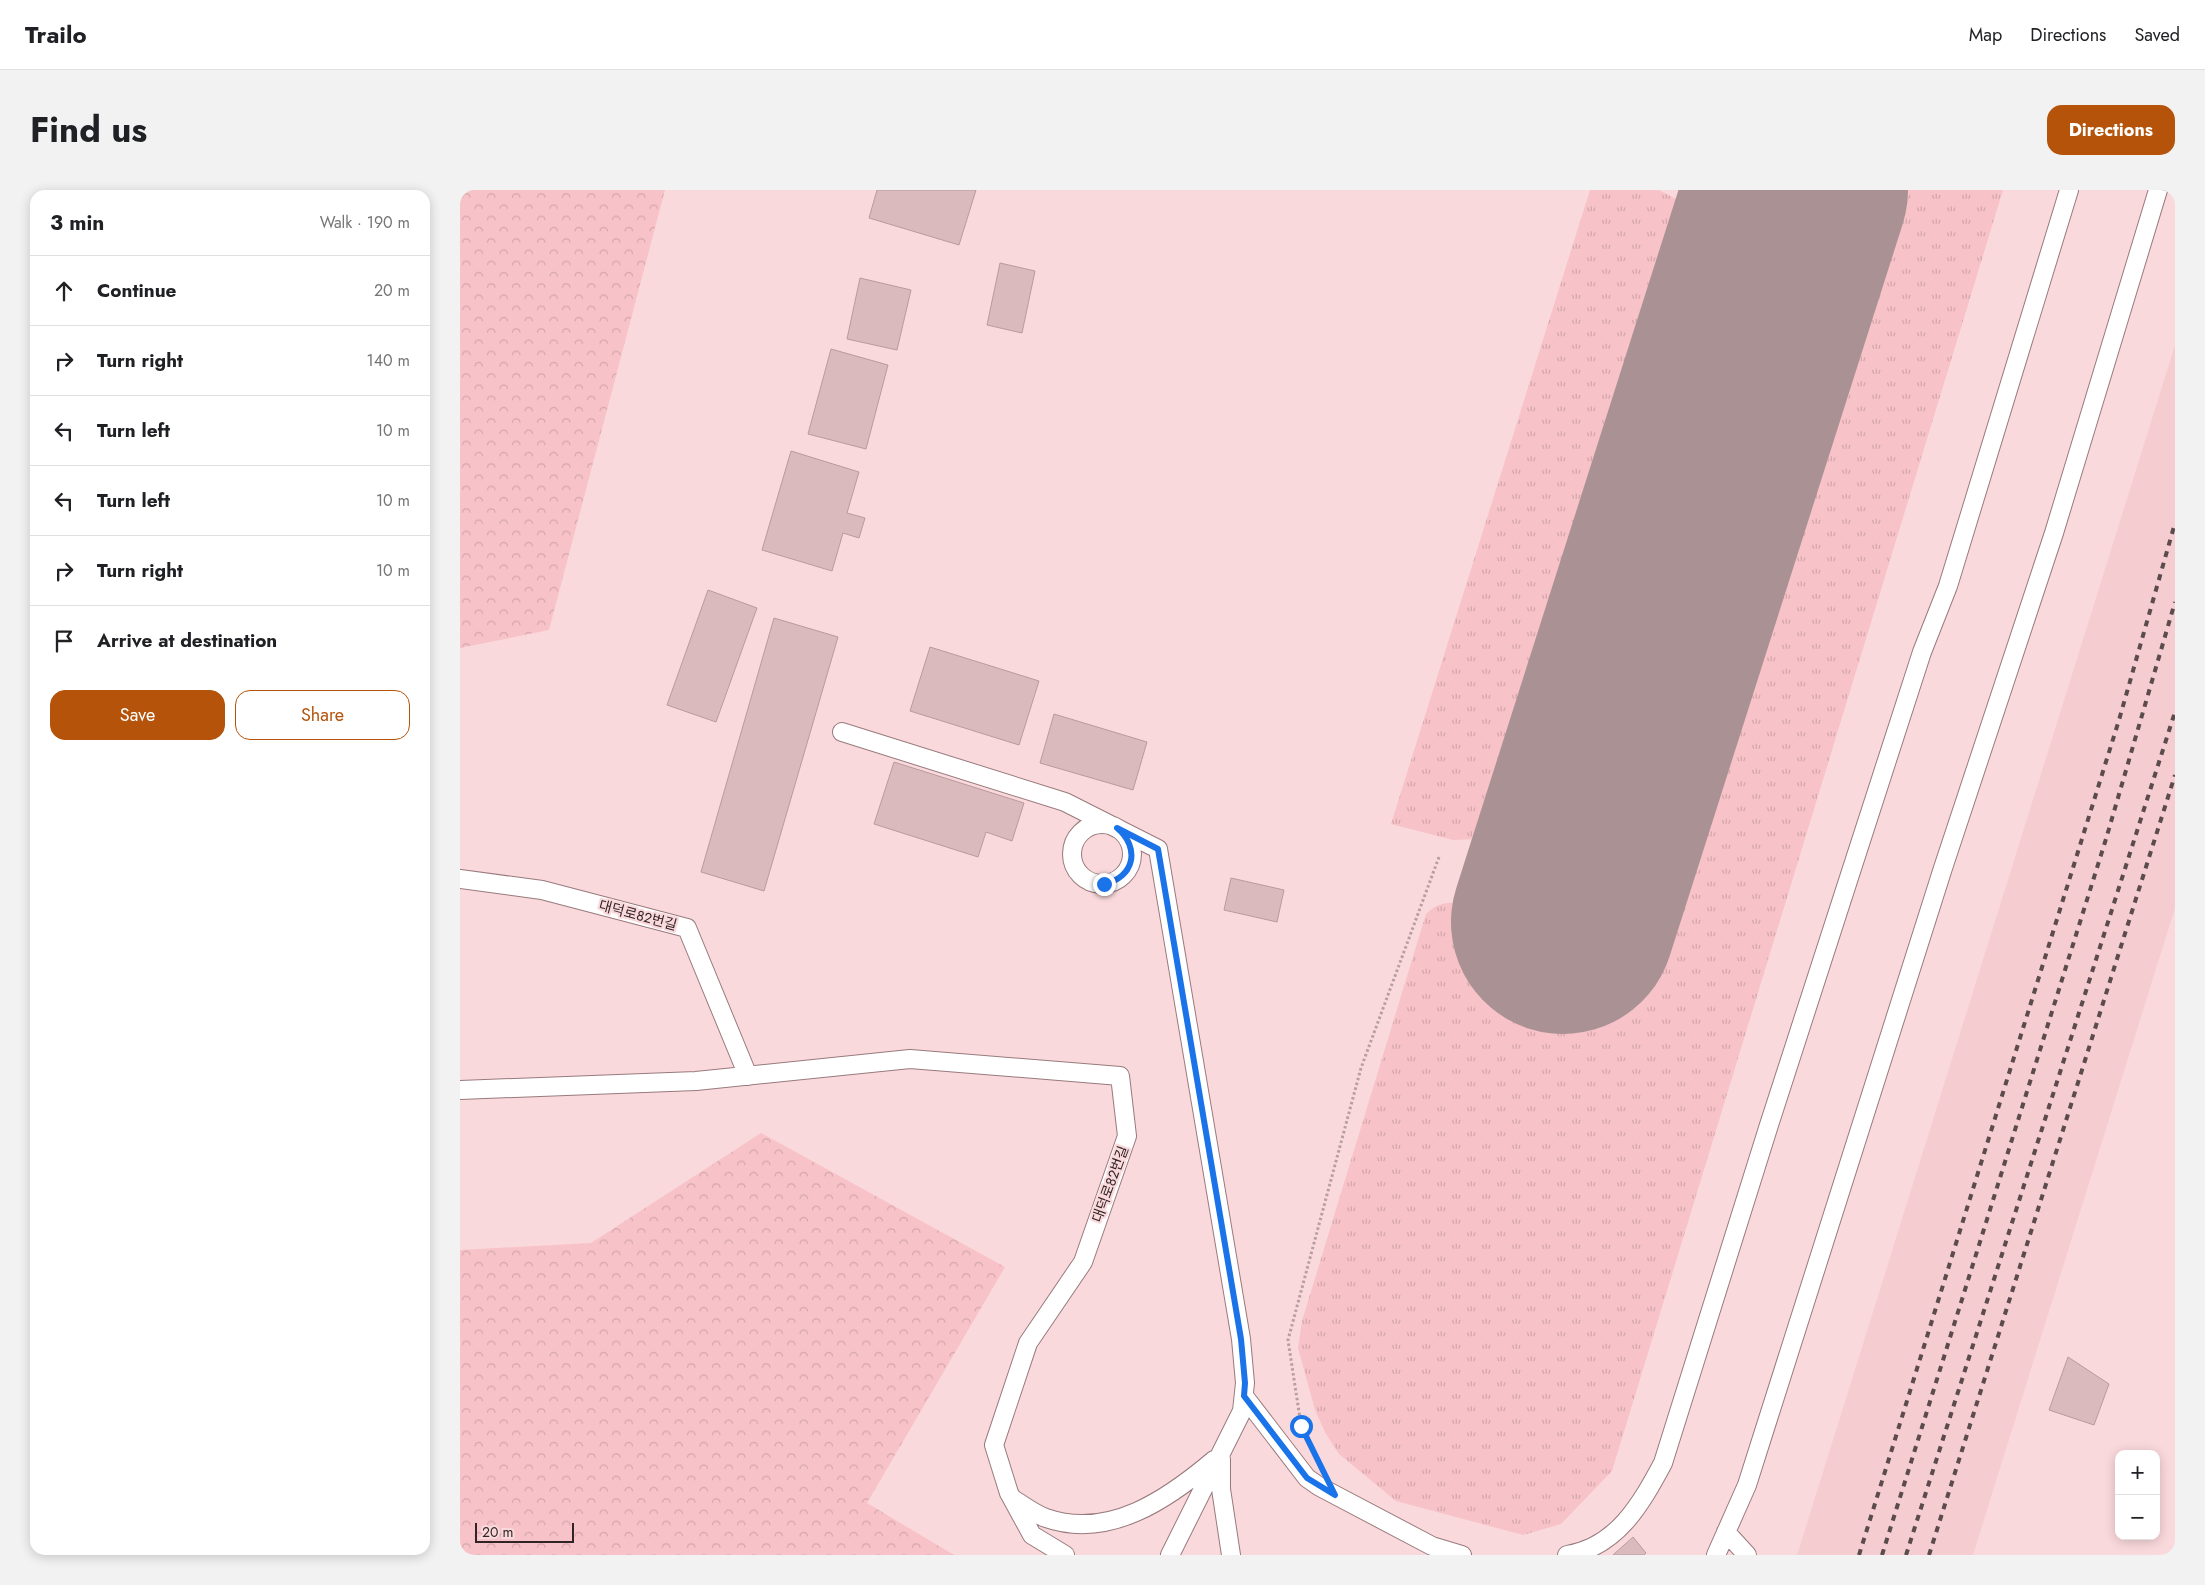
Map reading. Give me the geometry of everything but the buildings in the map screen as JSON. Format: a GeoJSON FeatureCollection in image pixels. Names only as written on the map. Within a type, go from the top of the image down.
{"type":"FeatureCollection","features":[{"type":"Feature","properties":{"kind":"lane"},"geometry":{"type":"LineString","coordinates":[[1567,1555],[1584,1552],[1626,1524],[1645,1498],[1663,1463],[1769,1125],[1922,652],[1948,586],[2069,190]]}},
{"type":"Feature","properties":{"kind":"lane"},"geometry":{"type":"LineString","coordinates":[[1716,1555],[1750,1476],[1942,868],[2054,533],[2158,190]]}},
{"type":"Feature","properties":{"kind":"lane"},"geometry":{"type":"LineString","coordinates":[[842,732],[1065,802],[1158,849],[1241,1339],[1245,1383],[1242,1411],[1170,1555]]}},
{"type":"Feature","properties":{"kind":"lane","name":"대덕로82번길"},"geometry":{"type":"LineString","coordinates":[[460,879],[542,890],[687,928],[748,1076]]}},
{"type":"Feature","properties":{"kind":"lane","name":"대덕로82번길"},"geometry":{"type":"LineString","coordinates":[[460,1090],[696,1081],[910,1059],[1120,1076],[1128,1136],[1083,1262],[1028,1342],[994,1445],[1013,1499],[1032,1535],[1065,1555]]}},
{"type":"Feature","properties":{"kind":"lane"},"geometry":{"type":"LineString","coordinates":[[1244,1396],[1307,1478],[1320,1487],[1432,1546],[1462,1555]]}},
{"type":"Feature","properties":{"kind":"lane"},"geometry":{"type":"LineString","coordinates":[[1013,1499],[1044,1518],[1076,1525],[1111,1521],[1133,1515],[1162,1499],[1191,1480],[1220,1454]]}},
{"type":"Feature","properties":{"kind":"lane"},"geometry":{"type":"LineString","coordinates":[[1220,1454],[1221,1489],[1231,1555]]}},
{"type":"Feature","properties":{"kind":"lane"},"geometry":{"type":"LineString","coordinates":[[1726,1532],[1747,1555]]}},
{"type":"Feature","properties":{"kind":"path"},"geometry":{"type":"LineString","coordinates":[[1301,1426],[1288,1340],[1361,1068],[1439,857]]}},
{"type":"Feature","properties":{"kind":"shaded area"},"geometry":{"type":"Polygon","coordinates":[[[2175,345],[2175,908],[1973,1555],[1797,1555],[2175,345]]]}},
{"type":"Feature","properties":{"kind":"green space"},"geometry":{"type":"Polygon","coordinates":[[[460,190],[665,190],[549,630],[460,648],[460,190]]]}},
{"type":"Feature","properties":{"kind":"green space"},"geometry":{"type":"Polygon","coordinates":[[[1590,190],[1659,190],[1676,199],[1693,222],[1707,255],[1707,282],[1541,796],[1524,818],[1502,830],[1477,839],[1453,840],[1391,824],[1590,190]]]}},
{"type":"Feature","properties":{"kind":"green space"},"geometry":{"type":"Polygon","coordinates":[[[1837,190],[2003,190],[1612,1471],[1561,1524],[1523,1535],[1396,1501],[1339,1454],[1326,1434],[1315,1410],[1298,1348],[1302,1321],[1426,914],[1442,904],[1462,903],[1600,955],[1837,190]]]}},
{"type":"Feature","properties":{"kind":"green space"},"geometry":{"type":"Polygon","coordinates":[[[761,1133],[1005,1267],[867,1503],[954,1555],[460,1555],[460,1250],[591,1243],[761,1133]]]}},
{"type":"Feature","properties":{"kind":"runway"},"geometry":{"type":"LineString","coordinates":[[1563,922],[1796,190]]}},
{"type":"Feature","properties":{"kind":"railway"},"geometry":{"type":"LineString","coordinates":[[1859,1555],[2119,720],[2175,523]]}},
{"type":"Feature","properties":{"kind":"railway"},"geometry":{"type":"LineString","coordinates":[[1882,1555],[2106,839],[2175,602]]}},
{"type":"Feature","properties":{"kind":"railway"},"geometry":{"type":"LineString","coordinates":[[1906,1555],[2175,712]]}},
{"type":"Feature","properties":{"kind":"railway"},"geometry":{"type":"LineString","coordinates":[[1929,1555],[2175,775]]}},
{"type":"Feature","properties":{"kind":"route"},"geometry":{"type":"LineString","coordinates":[[1104,884],[1113,882],[1121,877],[1128,870],[1131,861],[1130,842],[1117,828],[1158,849],[1241,1339],[1245,1383],[1244,1396],[1307,1478],[1335,1495],[1301,1426]]}}]}
